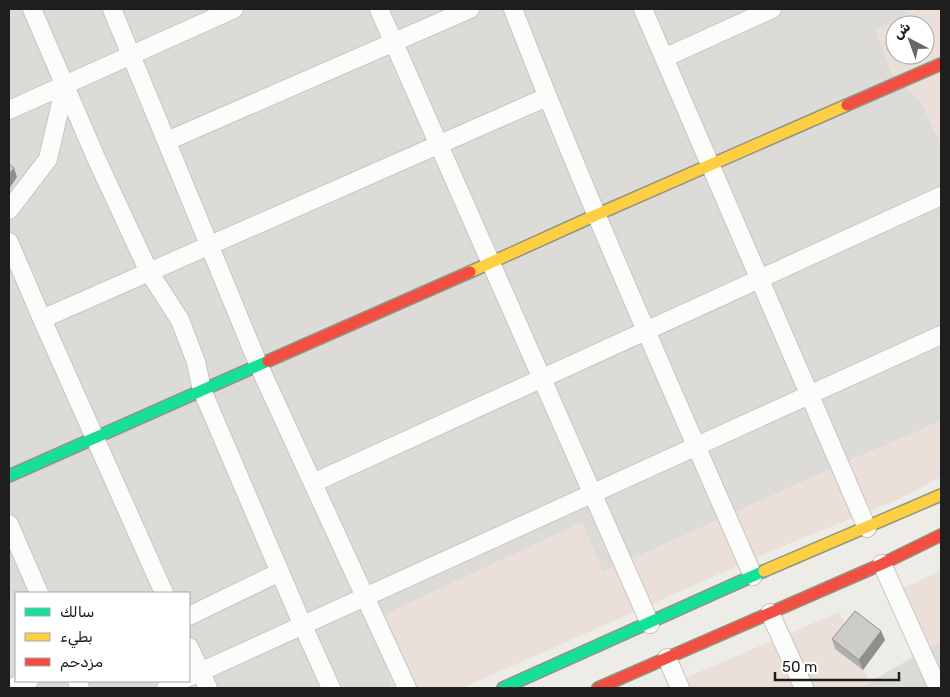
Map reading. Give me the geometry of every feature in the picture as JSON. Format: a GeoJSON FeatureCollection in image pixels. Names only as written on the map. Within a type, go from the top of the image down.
{"type":"FeatureCollection","features":[{"type":"Feature","properties":{"kind":"street"},"geometry":{"type":"LineString","coordinates":[[32,9],[96,158],[149,272],[180,320],[196,362],[202,390],[331,688]]}},
{"type":"Feature","properties":{"kind":"street"},"geometry":{"type":"LineString","coordinates":[[112,9],[259,366],[407,688]]}},
{"type":"Feature","properties":{"kind":"street"},"geometry":{"type":"LineString","coordinates":[[9,110],[234,9]]}},
{"type":"Feature","properties":{"kind":"street"},"geometry":{"type":"LineString","coordinates":[[379,9],[650,624]]}},
{"type":"Feature","properties":{"kind":"street"},"geometry":{"type":"LineString","coordinates":[[166,141],[470,9]]}},
{"type":"Feature","properties":{"kind":"street"},"geometry":{"type":"LineString","coordinates":[[513,9],[596,215],[753,576]]}},
{"type":"Feature","properties":{"kind":"street"},"geometry":{"type":"LineString","coordinates":[[643,9],[867,528]]}},
{"type":"Feature","properties":{"kind":"street"},"geometry":{"type":"LineString","coordinates":[[664,58],[772,9]]}},
{"type":"Feature","properties":{"kind":"street"},"geometry":{"type":"LineString","coordinates":[[9,476],[941,64]]}},
{"type":"Feature","properties":{"kind":"street"},"geometry":{"type":"LineString","coordinates":[[9,210],[48,159],[65,85]]}},
{"type":"Feature","properties":{"kind":"street"},"geometry":{"type":"LineString","coordinates":[[42,320],[547,97]]}},
{"type":"Feature","properties":{"kind":"street"},"geometry":{"type":"LineString","coordinates":[[313,484],[941,196]]}},
{"type":"Feature","properties":{"kind":"street"},"geometry":{"type":"LineString","coordinates":[[9,242],[164,592]]}},
{"type":"Feature","properties":{"kind":"street"},"geometry":{"type":"LineString","coordinates":[[195,675],[941,334]]}},
{"type":"Feature","properties":{"kind":"street"},"geometry":{"type":"LineString","coordinates":[[503,688],[650,624],[753,576],[941,495]]}},
{"type":"Feature","properties":{"kind":"street"},"geometry":{"type":"LineString","coordinates":[[9,524],[39,592]]}},
{"type":"Feature","properties":{"kind":"street"},"geometry":{"type":"LineString","coordinates":[[598,688],[882,564],[941,535]]}},
{"type":"Feature","properties":{"kind":"street"},"geometry":{"type":"LineString","coordinates":[[882,564],[938,688]]}},
{"type":"Feature","properties":{"kind":"street"},"geometry":{"type":"LineString","coordinates":[[190,616],[280,572]]}},
{"type":"Feature","properties":{"kind":"street"},"geometry":{"type":"LineString","coordinates":[[770,613],[804,688]]}},
{"type":"Feature","properties":{"kind":"street"},"geometry":{"type":"LineString","coordinates":[[190,652],[195,675],[208,688]]}},
{"type":"Feature","properties":{"kind":"street"},"geometry":{"type":"LineString","coordinates":[[667,658],[680,688]]}},
{"type":"Feature","properties":{"kind":"street"},"geometry":{"type":"LineString","coordinates":[[11,688],[26,682]]}},
{"type":"Feature","properties":{"kind":"street"},"geometry":{"type":"LineString","coordinates":[[166,688],[180,682]]}},
{"type":"Feature","properties":{"kind":"shaded area"},"geometry":{"type":"Polygon","coordinates":[[[9,9],[906,9],[908,15],[885,15],[885,27],[876,31],[885,55],[885,65],[889,65],[892,74],[923,105],[941,146],[941,421],[603,572],[582,523],[375,619],[392,688],[9,688],[9,9]]]}},
{"type":"Feature","properties":{"kind":"shaded area"},"geometry":{"type":"Polygon","coordinates":[[[906,9],[941,9],[941,146],[923,105],[892,74],[889,65],[935,65],[935,15],[908,15],[906,9]]]}},
{"type":"Feature","properties":{"kind":"shaded area"},"geometry":{"type":"Polygon","coordinates":[[[885,27],[885,55],[876,31],[885,27]]]}},
{"type":"Feature","properties":{"kind":"shaded area"},"geometry":{"type":"Polygon","coordinates":[[[941,421],[941,477],[899,499],[776,549],[462,688],[392,688],[375,619],[582,522],[603,572],[941,421]]]}},
{"type":"Feature","properties":{"kind":"shaded area"},"geometry":{"type":"Polygon","coordinates":[[[941,571],[941,642],[926,650],[899,590],[941,571]]]}},
{"type":"Feature","properties":{"kind":"shaded area"},"geometry":{"type":"Polygon","coordinates":[[[839,612],[849,632],[835,649],[863,670],[870,682],[859,688],[662,688],[839,612]]]}},
{"type":"Feature","properties":{"kind":"shaded area"},"geometry":{"type":"Polygon","coordinates":[[[941,642],[941,688],[859,688],[926,650],[941,642]]]}},
{"type":"Feature","properties":{"kind":"building"},"geometry":{"type":"Polygon","coordinates":[[[9,164],[14,168],[9,174],[9,164]]]}},
{"type":"Feature","properties":{"kind":"building"},"geometry":{"type":"Polygon","coordinates":[[[855,611],[881,631],[859,660],[832,639],[855,611]]]}},
{"type":"Feature","properties":{"kind":"traffic: fast"},"geometry":{"type":"LineString","coordinates":[[9,476],[268,361]]}},
{"type":"Feature","properties":{"kind":"traffic: fast"},"geometry":{"type":"LineString","coordinates":[[503,688],[764,571]]}},
{"type":"Feature","properties":{"kind":"traffic: slow"},"geometry":{"type":"LineString","coordinates":[[470,272],[847,105]]}},
{"type":"Feature","properties":{"kind":"traffic: slow"},"geometry":{"type":"LineString","coordinates":[[764,571],[941,495]]}},
{"type":"Feature","properties":{"kind":"traffic: jam"},"geometry":{"type":"LineString","coordinates":[[847,105],[941,64]]}},
{"type":"Feature","properties":{"kind":"traffic: jam"},"geometry":{"type":"LineString","coordinates":[[268,361],[470,272]]}},
{"type":"Feature","properties":{"kind":"traffic: jam"},"geometry":{"type":"LineString","coordinates":[[598,688],[882,564],[941,535]]}}]}
